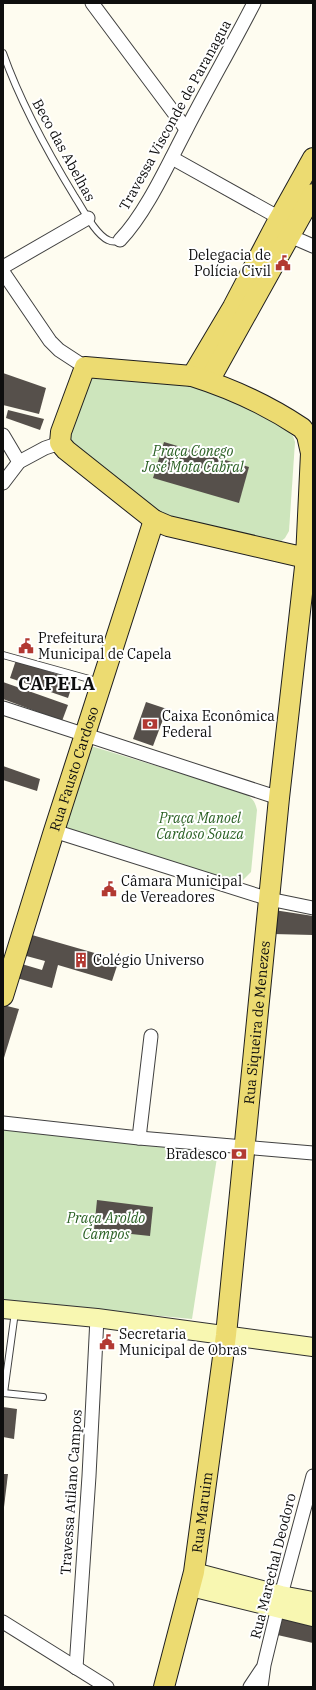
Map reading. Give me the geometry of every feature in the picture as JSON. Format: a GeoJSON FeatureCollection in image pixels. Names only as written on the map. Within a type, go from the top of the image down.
{"type":"FeatureCollection","features":[{"type":"Feature","properties":{"kind":"main road"},"geometry":{"type":"LineString","coordinates":[[285,228],[313,158]]}},
{"type":"Feature","properties":{"kind":"main road"},"geometry":{"type":"LineString","coordinates":[[201,378],[233,307],[285,228],[313,194]]}},
{"type":"Feature","properties":{"kind":"main road"},"geometry":{"type":"LineString","coordinates":[[269,899],[279,798],[309,558],[311,452],[307,434],[296,424],[255,402],[201,378],[85,367],[61,432],[60,442],[66,450],[154,520],[168,526],[309,558]]}},
{"type":"Feature","properties":{"kind":"main road","name":"Rua Fausto Cardoso"},"geometry":{"type":"LineString","coordinates":[[3,996],[154,520]]}},
{"type":"Feature","properties":{"kind":"main road","name":"Rua Siqueira de Menezes"},"geometry":{"type":"LineString","coordinates":[[245,1146],[269,899]]}},
{"type":"Feature","properties":{"kind":"main road"},"geometry":{"type":"LineString","coordinates":[[226,1335],[245,1146]]}},
{"type":"Feature","properties":{"kind":"main road","name":"Rua Maruim"},"geometry":{"type":"LineString","coordinates":[[164,1687],[192,1579],[226,1335]]}},
{"type":"Feature","properties":{"kind":"street"},"geometry":{"type":"LineString","coordinates":[[92,3],[186,129]]}},
{"type":"Feature","properties":{"kind":"street","name":"Travessa Visconde de Paranagua"},"geometry":{"type":"LineString","coordinates":[[120,240],[128,231],[141,211],[172,158],[254,3]]}},
{"type":"Feature","properties":{"kind":"street"},"geometry":{"type":"LineString","coordinates":[[172,158],[313,246]]}},
{"type":"Feature","properties":{"kind":"street"},"geometry":{"type":"LineString","coordinates":[[3,267],[88,218]]}},
{"type":"Feature","properties":{"kind":"street"},"geometry":{"type":"LineString","coordinates":[[3,272],[50,341],[59,350],[85,367]]}},
{"type":"Feature","properties":{"kind":"street"},"geometry":{"type":"LineString","coordinates":[[3,435],[19,462]]}},
{"type":"Feature","properties":{"kind":"street"},"geometry":{"type":"LineString","coordinates":[[3,483],[19,462],[60,442]]}},
{"type":"Feature","properties":{"kind":"street"},"geometry":{"type":"LineString","coordinates":[[3,708],[279,798]]}},
{"type":"Feature","properties":{"kind":"street"},"geometry":{"type":"LineString","coordinates":[[54,832],[269,899],[313,908]]}},
{"type":"Feature","properties":{"kind":"street"},"geometry":{"type":"LineString","coordinates":[[139,1138],[151,1036]]}},
{"type":"Feature","properties":{"kind":"street"},"geometry":{"type":"LineString","coordinates":[[3,1123],[139,1138],[313,1153]]}},
{"type":"Feature","properties":{"kind":"street"},"geometry":{"type":"LineString","coordinates":[[9,1309],[97,1318],[313,1347]]}},
{"type":"Feature","properties":{"kind":"street","name":"Travessa Atilano Campos"},"geometry":{"type":"LineString","coordinates":[[76,1668],[89,1476],[97,1318]]}},
{"type":"Feature","properties":{"kind":"street","name":"Rua Marechal Deodoro"},"geometry":{"type":"LineString","coordinates":[[264,1665],[279,1602],[313,1476]]}},
{"type":"Feature","properties":{"kind":"street"},"geometry":{"type":"LineString","coordinates":[[192,1579],[279,1602],[313,1617]]}},
{"type":"Feature","properties":{"kind":"street"},"geometry":{"type":"LineString","coordinates":[[279,1602],[313,1601]]}},
{"type":"Feature","properties":{"kind":"street"},"geometry":{"type":"LineString","coordinates":[[3,1622],[107,1687]]}},
{"type":"Feature","properties":{"kind":"street"},"geometry":{"type":"LineString","coordinates":[[250,1687],[264,1665]]}},
{"type":"Feature","properties":{"kind":"street"},"geometry":{"type":"LineString","coordinates":[[261,1687],[264,1665]]}},
{"type":"Feature","properties":{"kind":"lane","name":"Beco das Abelhas"},"geometry":{"type":"LineString","coordinates":[[3,53],[35,126],[51,157],[88,218],[107,240],[114,242],[120,240]]}},
{"type":"Feature","properties":{"kind":"lane"},"geometry":{"type":"LineString","coordinates":[[3,655],[102,683]]}},
{"type":"Feature","properties":{"kind":"lane"},"geometry":{"type":"LineString","coordinates":[[9,1309],[4,1393],[43,1397]]}},
{"type":"Feature","properties":{"kind":"green space","name":"Praça Conego José Mota Cabral"},"geometry":{"type":"Polygon","coordinates":[[[82,377],[184,380],[210,388],[285,429],[293,436],[295,442],[289,531],[285,538],[279,543],[154,522],[67,447],[82,377]]]}},
{"type":"Feature","properties":{"kind":"green space","name":"Praça Manoel Cardoso Souza"},"geometry":{"type":"Polygon","coordinates":[[[81,743],[242,792],[250,797],[254,801],[257,810],[251,872],[241,882],[228,882],[64,830],[81,743]]]}},
{"type":"Feature","properties":{"kind":"green space","name":"Praça Aroldo Campos"},"geometry":{"type":"Polygon","coordinates":[[[3,1130],[218,1151],[192,1319],[3,1301],[3,1130]]]}},
{"type":"Feature","properties":{"kind":"building"},"geometry":{"type":"Polygon","coordinates":[[[3,373],[46,388],[39,414],[3,405],[3,373]]]}},
{"type":"Feature","properties":{"kind":"building"},"geometry":{"type":"Polygon","coordinates":[[[8,410],[44,419],[40,430],[6,418],[8,410]]]}},
{"type":"Feature","properties":{"kind":"building"},"geometry":{"type":"Polygon","coordinates":[[[164,442],[249,467],[239,503],[153,478],[164,442]]]}},
{"type":"Feature","properties":{"kind":"building"},"geometry":{"type":"Polygon","coordinates":[[[16,660],[74,680],[68,698],[10,678],[16,660]]]}},
{"type":"Feature","properties":{"kind":"building"},"geometry":{"type":"Polygon","coordinates":[[[3,682],[68,705],[62,721],[3,699],[3,682]]]}},
{"type":"Feature","properties":{"kind":"building","name":"Caixa Econômica Federal"},"geometry":{"type":"Polygon","coordinates":[[[146,702],[167,709],[153,746],[133,739],[146,702]]]}},
{"type":"Feature","properties":{"kind":"building"},"geometry":{"type":"Polygon","coordinates":[[[3,766],[40,779],[37,791],[3,780],[3,766]]]}},
{"type":"Feature","properties":{"kind":"building"},"geometry":{"type":"Polygon","coordinates":[[[274,910],[313,916],[313,935],[273,934],[274,910]]]}},
{"type":"Feature","properties":{"kind":"building","name":"Colégio Universo"},"geometry":{"type":"Polygon","coordinates":[[[25,933],[119,960],[112,981],[58,965],[52,988],[10,976],[15,962],[42,970],[45,961],[19,954],[25,933]]]}},
{"type":"Feature","properties":{"kind":"building"},"geometry":{"type":"Polygon","coordinates":[[[3,1005],[19,1009],[3,1061],[3,1005]]]}},
{"type":"Feature","properties":{"kind":"building"},"geometry":{"type":"Polygon","coordinates":[[[97,1200],[153,1207],[150,1236],[94,1230],[97,1200]]]}},
{"type":"Feature","properties":{"kind":"building"},"geometry":{"type":"Polygon","coordinates":[[[3,1407],[17,1409],[14,1439],[3,1437],[3,1407]]]}},
{"type":"Feature","properties":{"kind":"building"},"geometry":{"type":"Polygon","coordinates":[[[3,1474],[8,1474],[4,1507],[3,1507],[3,1474]]]}},
{"type":"Feature","properties":{"kind":"building"},"geometry":{"type":"Polygon","coordinates":[[[278,1617],[313,1626],[313,1643],[273,1634],[278,1617]]]}},
{"type":"Feature","properties":{"kind":"place","name":"Delegacia de Polícia Civil"},"geometry":{"type":"Point","coordinates":[283,263]}},
{"type":"Feature","properties":{"kind":"place","name":"Prefeitura Municipal de Capela"},"geometry":{"type":"Point","coordinates":[26,646]}},
{"type":"Feature","properties":{"kind":"place","name":"Caixa Econômica Federal"},"geometry":{"type":"Point","coordinates":[150,724]}},
{"type":"Feature","properties":{"kind":"place","name":"Câmara Municipal de Vereadores"},"geometry":{"type":"Point","coordinates":[109,889]}},
{"type":"Feature","properties":{"kind":"place","name":"Colégio Universo"},"geometry":{"type":"Point","coordinates":[81,960]}},
{"type":"Feature","properties":{"kind":"place","name":"Bradesco"},"geometry":{"type":"Point","coordinates":[239,1154]}},
{"type":"Feature","properties":{"kind":"place","name":"Secretaria Municipal de Obras"},"geometry":{"type":"Point","coordinates":[107,1342]}},
{"type":"Feature","properties":{"kind":"district","name":"CAPELA"},"geometry":{"type":"Point","coordinates":[57,684]}}]}
